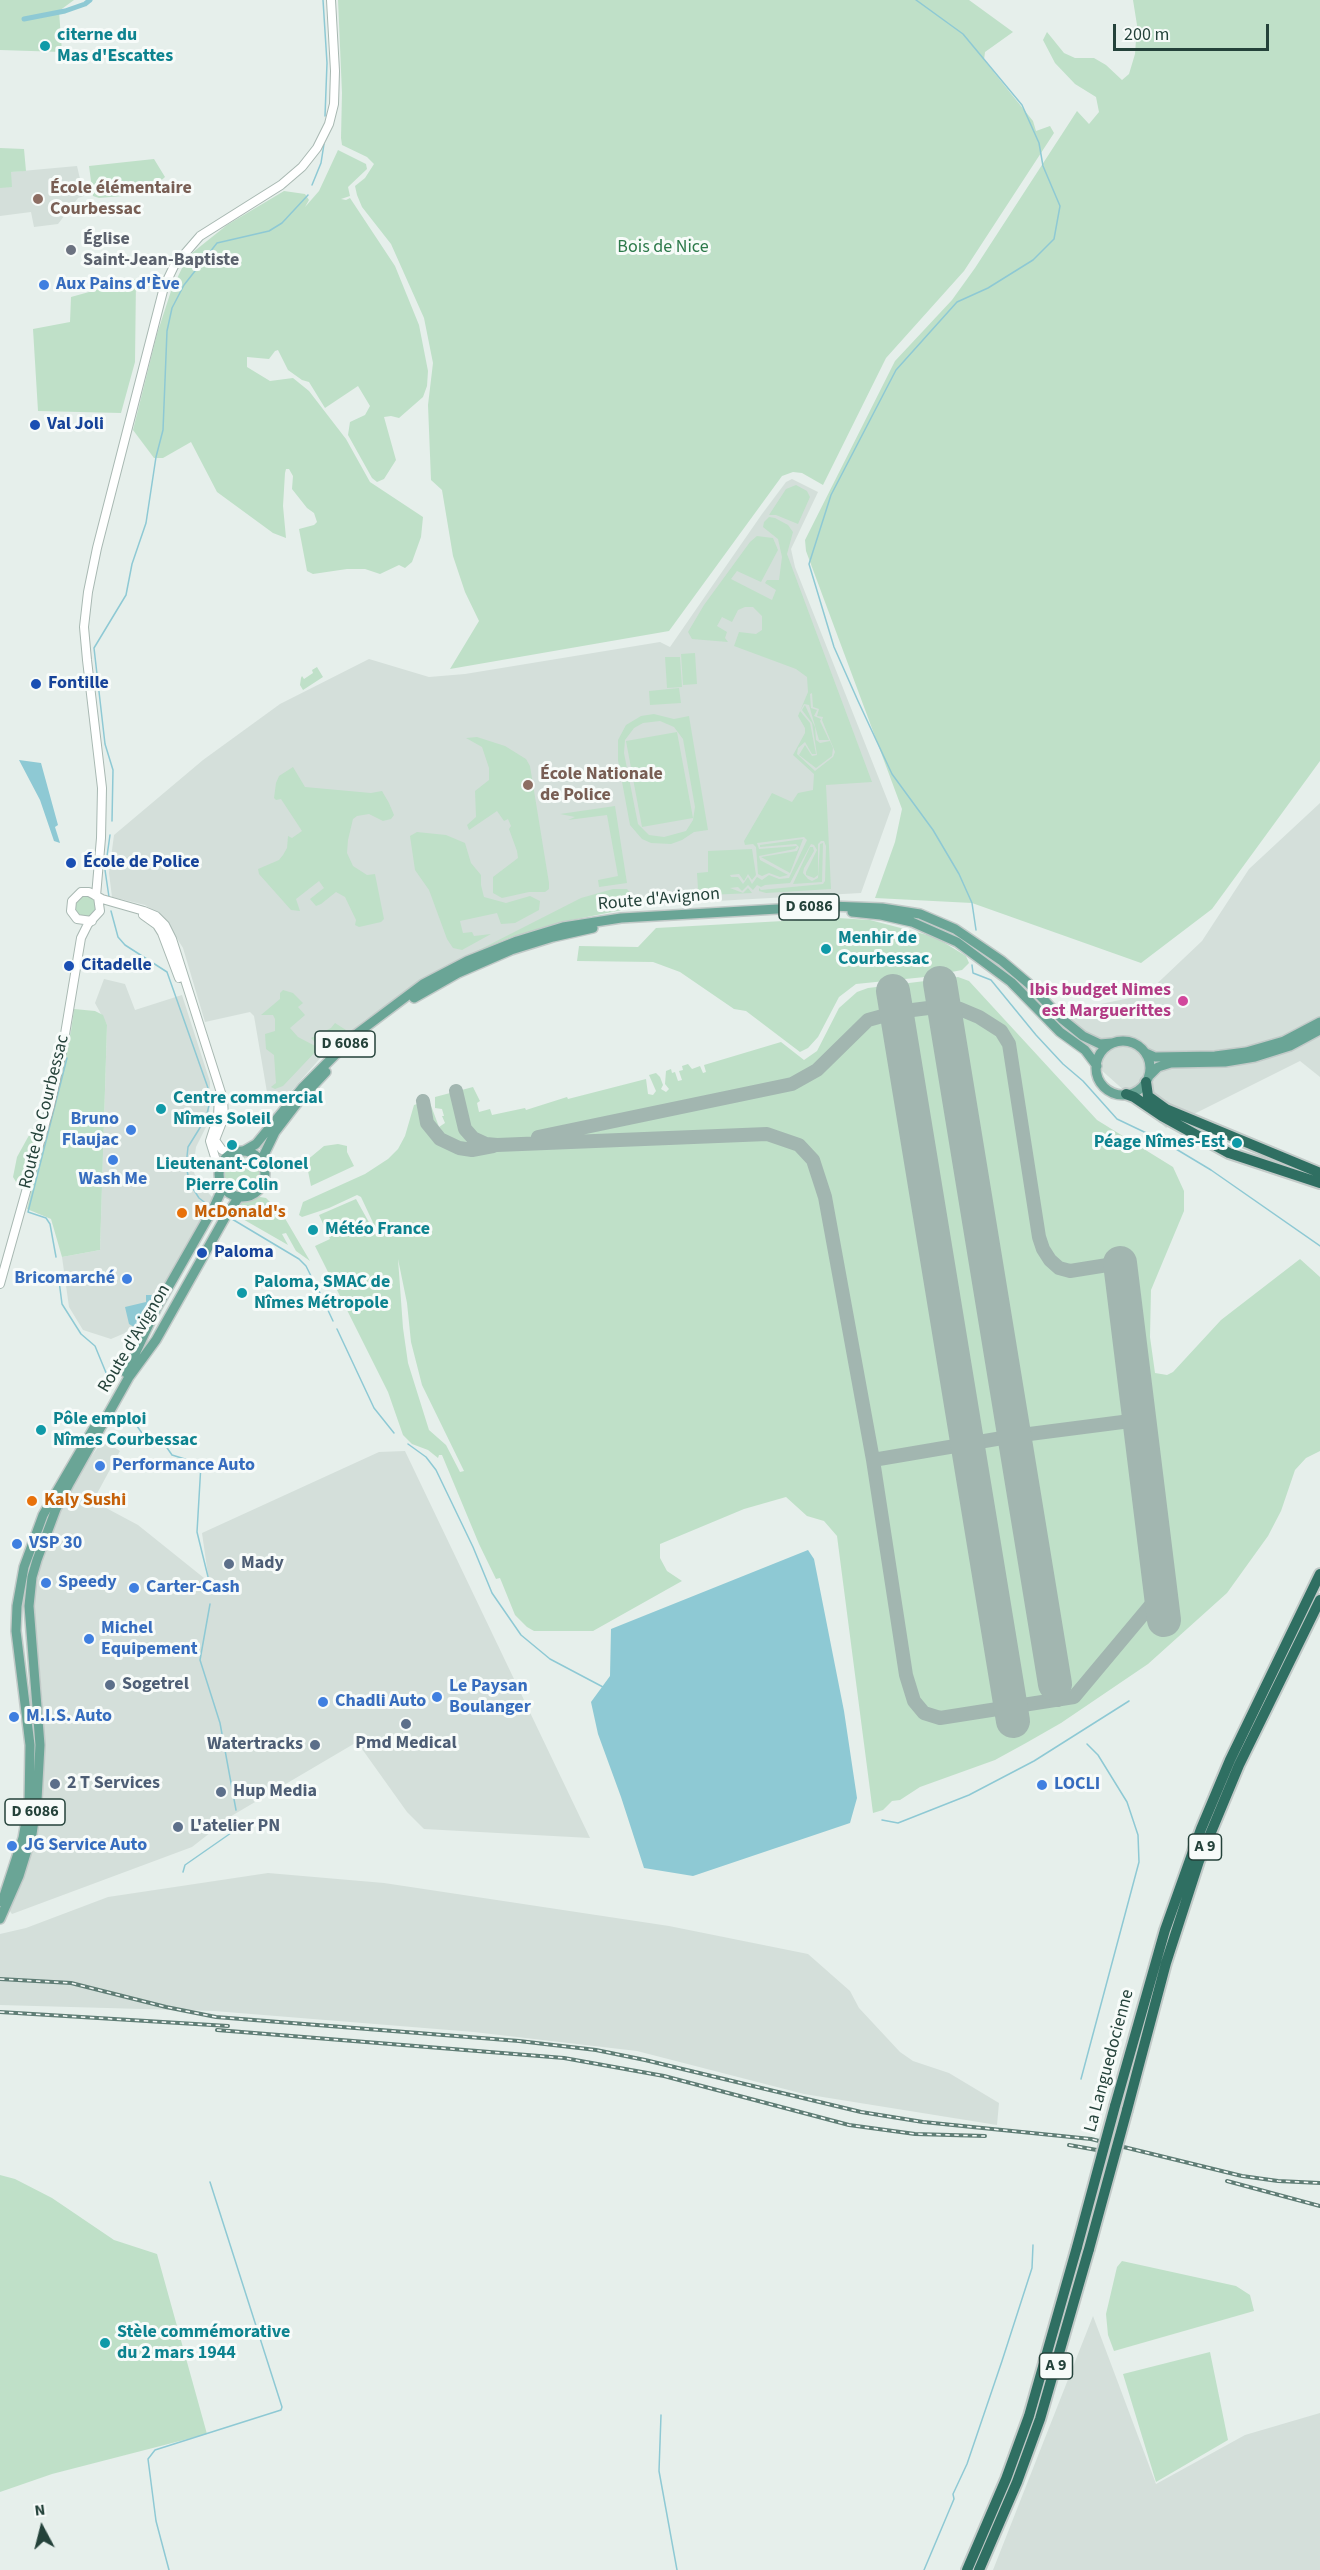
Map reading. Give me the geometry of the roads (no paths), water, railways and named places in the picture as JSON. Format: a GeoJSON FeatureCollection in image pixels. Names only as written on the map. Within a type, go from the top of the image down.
{"type":"FeatureCollection","features":[{"type":"Feature","properties":{"kind":"highway"},"geometry":{"type":"LineString","coordinates":[[1147,1079],[1148,1096],[1166,1109],[1320,1173]]}},
{"type":"Feature","properties":{"kind":"highway"},"geometry":{"type":"LineString","coordinates":[[1126,1094],[1229,1153],[1320,1183]]}},
{"type":"Feature","properties":{"kind":"highway","name":"La Languedocienne"},"geometry":{"type":"LineString","coordinates":[[1012,2480],[1165,1930],[1200,1828],[1320,1575]]}},
{"type":"Feature","properties":{"kind":"highway","name":"La Languedocienne"},"geometry":{"type":"LineString","coordinates":[[979,2570],[999,2511],[1050,2385],[1128,2110],[1166,1963],[1200,1861],[1239,1765],[1320,1600]]}},
{"type":"Feature","properties":{"kind":"highway","name":"La Languedocienne"},"geometry":{"type":"LineString","coordinates":[[967,2570],[999,2511]]}},
{"type":"Feature","properties":{"kind":"main road","name":"Route d'Avignon"},"geometry":{"type":"LineString","coordinates":[[244,1151],[256,1144],[302,1088],[355,1035],[423,984],[467,961],[517,941],[563,927],[621,918],[830,906],[882,908],[920,915],[955,929],[1002,961],[1083,1036],[1100,1044],[1112,1043]]}},
{"type":"Feature","properties":{"kind":"main road","name":"Route d'Avignon"},"geometry":{"type":"LineString","coordinates":[[261,1161],[281,1125],[298,1102],[330,1067],[361,1038],[416,996],[458,972],[511,950],[574,932],[616,925],[834,912],[880,915],[912,922],[957,942],[993,967],[1017,987],[1060,1032],[1087,1052],[1097,1066]]}},
{"type":"Feature","properties":{"kind":"main road"},"geometry":{"type":"LineString","coordinates":[[1320,1022],[1284,1041],[1246,1052],[1215,1056],[1158,1057],[1146,1053],[1134,1043],[1119,1041],[1112,1043],[1101,1052],[1097,1073],[1104,1087],[1118,1094],[1126,1094],[1135,1092],[1158,1067],[1171,1063],[1225,1062],[1255,1057],[1290,1046],[1320,1030]]}},
{"type":"Feature","properties":{"kind":"main road"},"geometry":{"type":"LineString","coordinates":[[1146,1053],[1150,1064],[1147,1079]]}},
{"type":"Feature","properties":{"kind":"main road"},"geometry":{"type":"LineString","coordinates":[[244,1151],[261,1161],[265,1174],[261,1187],[249,1196],[239,1197],[231,1194],[223,1186],[219,1170],[224,1160],[232,1154],[244,1151]]}},
{"type":"Feature","properties":{"kind":"main road","name":"Route d'Avignon"},"geometry":{"type":"LineString","coordinates":[[0,1906],[23,1838],[30,1794],[30,1745],[16,1631],[17,1606],[24,1567],[43,1515],[136,1354],[157,1307],[214,1207],[223,1186]]}},
{"type":"Feature","properties":{"kind":"main road","name":"Route d'Avignon"},"geometry":{"type":"LineString","coordinates":[[0,1920],[19,1876],[32,1834],[38,1791],[40,1745],[29,1606],[32,1576],[39,1552],[70,1482],[129,1377],[156,1340],[227,1214],[239,1197]]}},
{"type":"Feature","properties":{"kind":"street"},"geometry":{"type":"LineString","coordinates":[[100,910],[95,895],[101,838],[102,788],[84,627],[97,548],[164,287],[174,266],[200,236],[281,185],[302,166],[317,148],[329,124],[334,104],[336,71],[331,0]]}},
{"type":"Feature","properties":{"kind":"street"},"geometry":{"type":"LineString","coordinates":[[219,1170],[210,1141],[218,1116],[219,1099],[167,943],[157,925],[146,917],[114,907],[100,910],[92,921],[77,919],[71,910],[72,901],[81,892],[144,911],[156,916],[165,925],[172,939],[203,1041],[224,1099],[224,1117],[215,1140],[222,1150],[232,1154]]}},
{"type":"Feature","properties":{"kind":"street","name":"Route de Courbessac"},"geometry":{"type":"LineString","coordinates":[[0,1284],[50,1106],[62,1052],[81,938],[77,919]]}},
{"type":"Feature","properties":{"kind":"street","name":"Route de Courbessac"},"geometry":{"type":"LineString","coordinates":[[81,938],[92,921]]}},
{"type":"Feature","properties":{"kind":"water"},"geometry":{"type":"Polygon","coordinates":[[[19,760],[41,763],[58,825],[55,827],[60,843],[54,841],[40,800],[19,760]]]}},
{"type":"Feature","properties":{"kind":"water"},"geometry":{"type":"Polygon","coordinates":[[[146,1295],[153,1295],[156,1298],[137,1329],[129,1324],[125,1307],[146,1302],[146,1295]]]}},
{"type":"Feature","properties":{"kind":"water"},"geometry":{"type":"Polygon","coordinates":[[[808,1550],[814,1559],[844,1711],[857,1798],[850,1823],[693,1876],[644,1868],[598,1734],[591,1702],[610,1676],[611,1629],[808,1550]]]}},
{"type":"Feature","properties":{"kind":"waterway"},"geometry":{"type":"LineString","coordinates":[[24,19],[65,11],[90,0]]}},
{"type":"Feature","properties":{"kind":"waterway"},"geometry":{"type":"LineString","coordinates":[[323,0],[327,63],[325,116]]}},
{"type":"Feature","properties":{"kind":"waterway"},"geometry":{"type":"LineString","coordinates":[[916,0],[963,34],[1022,105],[1039,143],[1043,166],[1060,206],[1054,239],[1033,260],[988,288],[957,302],[896,370],[831,495],[809,564],[834,647],[858,701],[892,774],[933,830],[959,874],[972,903],[976,930]]}},
{"type":"Feature","properties":{"kind":"waterway"},"geometry":{"type":"LineString","coordinates":[[312,185],[321,163],[324,144]]}},
{"type":"Feature","properties":{"kind":"waterway"},"geometry":{"type":"LineString","coordinates":[[112,821],[113,770],[105,744],[94,648],[126,595],[132,564],[146,523],[156,457],[163,430],[167,331],[172,308],[184,285],[217,243],[269,231],[282,223],[308,195]]}},
{"type":"Feature","properties":{"kind":"waterway"},"geometry":{"type":"LineString","coordinates":[[109,897],[105,870],[110,835]]}},
{"type":"Feature","properties":{"kind":"waterway"},"geometry":{"type":"LineString","coordinates":[[111,911],[118,937],[125,945],[167,972],[208,1088],[210,1101],[206,1118],[188,1147],[186,1166],[190,1184],[199,1198],[208,1205]]}},
{"type":"Feature","properties":{"kind":"waterway"},"geometry":{"type":"LineString","coordinates":[[972,965],[973,973],[991,980],[1036,1035],[1063,1064],[1083,1081],[1117,1119],[1161,1140],[1211,1170],[1320,1246]]}},
{"type":"Feature","properties":{"kind":"waterway"},"geometry":{"type":"LineString","coordinates":[[56,1257],[50,1224],[46,1218],[28,1212],[67,1058]]}},
{"type":"Feature","properties":{"kind":"waterway"},"geometry":{"type":"LineString","coordinates":[[232,1219],[299,1259],[306,1266],[315,1284]]}},
{"type":"Feature","properties":{"kind":"waterway"},"geometry":{"type":"LineString","coordinates":[[58,1273],[62,1304],[81,1334],[95,1346],[109,1380]]}},
{"type":"Feature","properties":{"kind":"waterway"},"geometry":{"type":"LineString","coordinates":[[319,1291],[333,1321]]}},
{"type":"Feature","properties":{"kind":"waterway"},"geometry":{"type":"LineString","coordinates":[[337,1329],[374,1408],[394,1433]]}},
{"type":"Feature","properties":{"kind":"waterway"},"geometry":{"type":"LineString","coordinates":[[130,1416],[144,1436],[163,1442],[172,1455],[201,1464],[197,1532],[211,1589]]}},
{"type":"Feature","properties":{"kind":"waterway"},"geometry":{"type":"LineString","coordinates":[[408,1444],[426,1457],[436,1470],[492,1593],[521,1635],[550,1659],[603,1687]]}},
{"type":"Feature","properties":{"kind":"waterway"},"geometry":{"type":"LineString","coordinates":[[210,1604],[200,1660],[220,1723],[236,1810]]}},
{"type":"Feature","properties":{"kind":"waterway"},"geometry":{"type":"LineString","coordinates":[[882,1820],[898,1823],[969,1795],[1034,1761],[1129,1701]]}},
{"type":"Feature","properties":{"kind":"waterway"},"geometry":{"type":"LineString","coordinates":[[1081,2079],[1139,1862],[1138,1835],[1127,1802],[1098,1755],[1087,1744]]}},
{"type":"Feature","properties":{"kind":"waterway"},"geometry":{"type":"LineString","coordinates":[[183,1872],[185,1865],[241,1826]]}},
{"type":"Feature","properties":{"kind":"waterway"},"geometry":{"type":"LineString","coordinates":[[169,2570],[156,2521],[148,2459],[155,2450],[281,2410],[282,2407],[210,2182]]}},
{"type":"Feature","properties":{"kind":"waterway"},"geometry":{"type":"LineString","coordinates":[[924,2570],[954,2499],[953,2494],[967,2464],[1002,2361],[1032,2268],[1033,2245]]}},
{"type":"Feature","properties":{"kind":"waterway"},"geometry":{"type":"LineString","coordinates":[[661,2415],[659,2471],[677,2570]]}},
{"type":"Feature","properties":{"kind":"railway"},"geometry":{"type":"LineString","coordinates":[[0,1979],[71,1983],[216,2017],[519,2041],[596,2050],[861,2112],[923,2122],[1091,2139],[1242,2176],[1320,2183]]}},
{"type":"Feature","properties":{"kind":"railway"},"geometry":{"type":"LineString","coordinates":[[0,2012],[228,2026]]}},
{"type":"Feature","properties":{"kind":"railway"},"geometry":{"type":"LineString","coordinates":[[217,2030],[564,2058],[664,2076],[849,2125],[915,2134],[985,2136]]}},
{"type":"Feature","properties":{"kind":"railway"},"geometry":{"type":"LineString","coordinates":[[1069,2145],[1119,2154]]}},
{"type":"Feature","properties":{"kind":"railway"},"geometry":{"type":"LineString","coordinates":[[1227,2181],[1320,2206]]}},
{"type":"Feature","properties":{"kind":"place","name":"citerne du Mas d'Escattes"},"geometry":{"type":"Point","coordinates":[45,46]}},
{"type":"Feature","properties":{"kind":"place","name":"École élémentaire Courbessac"},"geometry":{"type":"Point","coordinates":[38,199]}},
{"type":"Feature","properties":{"kind":"place","name":"Église Saint-Jean-Baptiste"},"geometry":{"type":"Point","coordinates":[71,250]}},
{"type":"Feature","properties":{"kind":"place","name":"Aux Pains d'Ève"},"geometry":{"type":"Point","coordinates":[44,285]}},
{"type":"Feature","properties":{"kind":"place","name":"Val Joli"},"geometry":{"type":"Point","coordinates":[35,425]}},
{"type":"Feature","properties":{"kind":"place","name":"Fontille"},"geometry":{"type":"Point","coordinates":[36,684]}},
{"type":"Feature","properties":{"kind":"place","name":"École Nationale de Police"},"geometry":{"type":"Point","coordinates":[528,785]}},
{"type":"Feature","properties":{"kind":"place","name":"École de Police"},"geometry":{"type":"Point","coordinates":[71,863]}},
{"type":"Feature","properties":{"kind":"place","name":"Menhir de Courbessac"},"geometry":{"type":"Point","coordinates":[826,949]}},
{"type":"Feature","properties":{"kind":"place","name":"Citadelle"},"geometry":{"type":"Point","coordinates":[69,966]}},
{"type":"Feature","properties":{"kind":"place","name":"Ibis budget Nimes est Marguerittes"},"geometry":{"type":"Point","coordinates":[1183,1001]}},
{"type":"Feature","properties":{"kind":"place","name":"Centre commercial Nîmes Soleil"},"geometry":{"type":"Point","coordinates":[161,1109]}},
{"type":"Feature","properties":{"kind":"place","name":"Bruno Flaujac"},"geometry":{"type":"Point","coordinates":[131,1130]}},
{"type":"Feature","properties":{"kind":"place","name":"Péage Nîmes-Est"},"geometry":{"type":"Point","coordinates":[1237,1143]}},
{"type":"Feature","properties":{"kind":"place","name":"Lieutenant-Colonel Pierre Colin"},"geometry":{"type":"Point","coordinates":[232,1145]}},
{"type":"Feature","properties":{"kind":"place","name":"Wash Me"},"geometry":{"type":"Point","coordinates":[113,1160]}},
{"type":"Feature","properties":{"kind":"place","name":"McDonald's"},"geometry":{"type":"Point","coordinates":[182,1213]}},
{"type":"Feature","properties":{"kind":"place","name":"Météo France"},"geometry":{"type":"Point","coordinates":[313,1230]}},
{"type":"Feature","properties":{"kind":"place","name":"Paloma"},"geometry":{"type":"Point","coordinates":[202,1253]}},
{"type":"Feature","properties":{"kind":"place","name":"Bricomarché"},"geometry":{"type":"Point","coordinates":[127,1279]}},
{"type":"Feature","properties":{"kind":"place","name":"Paloma, SMAC de Nîmes Métropole"},"geometry":{"type":"Point","coordinates":[242,1293]}},
{"type":"Feature","properties":{"kind":"place","name":"Pôle emploi Nîmes Courbessac"},"geometry":{"type":"Point","coordinates":[41,1430]}},
{"type":"Feature","properties":{"kind":"place","name":"Performance Auto"},"geometry":{"type":"Point","coordinates":[100,1466]}},
{"type":"Feature","properties":{"kind":"place","name":"Kaly Sushi"},"geometry":{"type":"Point","coordinates":[32,1501]}},
{"type":"Feature","properties":{"kind":"place","name":"VSP 30"},"geometry":{"type":"Point","coordinates":[17,1544]}},
{"type":"Feature","properties":{"kind":"place","name":"Mady"},"geometry":{"type":"Point","coordinates":[229,1564]}},
{"type":"Feature","properties":{"kind":"place","name":"Speedy"},"geometry":{"type":"Point","coordinates":[46,1583]}},
{"type":"Feature","properties":{"kind":"place","name":"Carter-Cash"},"geometry":{"type":"Point","coordinates":[134,1588]}},
{"type":"Feature","properties":{"kind":"place","name":"Michel Equipement"},"geometry":{"type":"Point","coordinates":[89,1639]}},
{"type":"Feature","properties":{"kind":"place","name":"Sogetrel"},"geometry":{"type":"Point","coordinates":[110,1685]}},
{"type":"Feature","properties":{"kind":"place","name":"Le Paysan Boulanger"},"geometry":{"type":"Point","coordinates":[437,1697]}},
{"type":"Feature","properties":{"kind":"place","name":"Chadli Auto"},"geometry":{"type":"Point","coordinates":[323,1702]}},
{"type":"Feature","properties":{"kind":"place","name":"M.I.S. Auto"},"geometry":{"type":"Point","coordinates":[14,1717]}},
{"type":"Feature","properties":{"kind":"place","name":"Pmd Medical"},"geometry":{"type":"Point","coordinates":[406,1724]}},
{"type":"Feature","properties":{"kind":"place","name":"Watertracks"},"geometry":{"type":"Point","coordinates":[315,1745]}},
{"type":"Feature","properties":{"kind":"place","name":"2 T Services"},"geometry":{"type":"Point","coordinates":[55,1784]}},
{"type":"Feature","properties":{"kind":"place","name":"LOCLI"},"geometry":{"type":"Point","coordinates":[1042,1785]}},
{"type":"Feature","properties":{"kind":"place","name":"Hup Media"},"geometry":{"type":"Point","coordinates":[221,1792]}},
{"type":"Feature","properties":{"kind":"place","name":"L'atelier PN"},"geometry":{"type":"Point","coordinates":[178,1827]}},
{"type":"Feature","properties":{"kind":"place","name":"JG Service Auto"},"geometry":{"type":"Point","coordinates":[12,1846]}},
{"type":"Feature","properties":{"kind":"place","name":"Stèle commémorative du 2 mars 1944"},"geometry":{"type":"Point","coordinates":[105,2343]}},
{"type":"Feature","properties":{"kind":"park label","name":"Bois de Nice"},"geometry":{"type":"Point","coordinates":[663,248]}}]}
